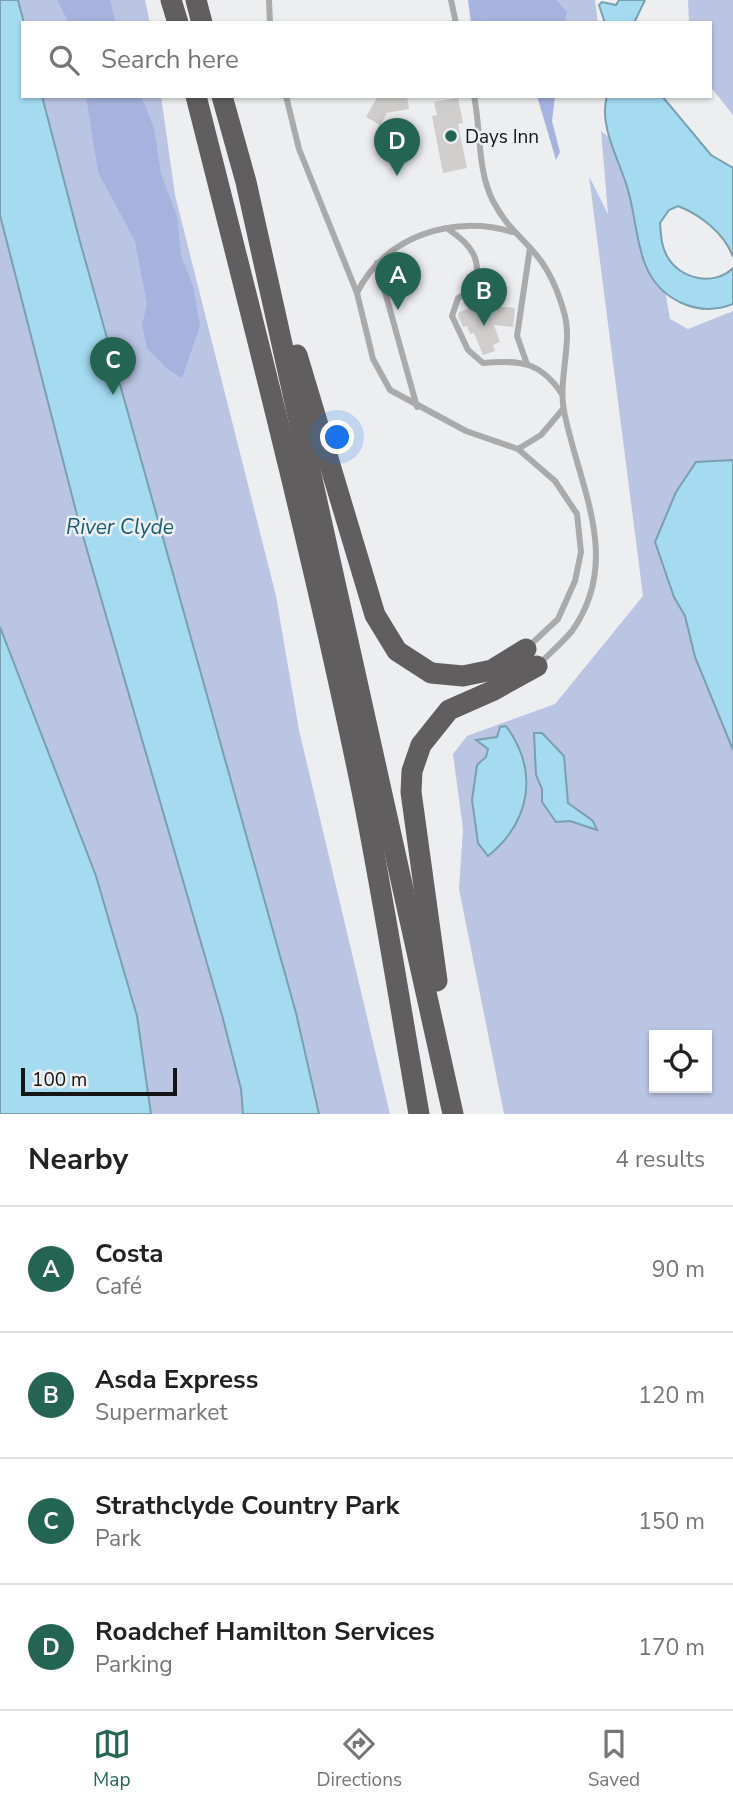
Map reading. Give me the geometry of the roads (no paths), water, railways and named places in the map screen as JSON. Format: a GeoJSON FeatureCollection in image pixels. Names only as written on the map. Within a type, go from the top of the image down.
{"type":"FeatureCollection","features":[{"type":"Feature","properties":{"kind":"highway"},"geometry":{"type":"LineString","coordinates":[[171,0],[177,21]]}},
{"type":"Feature","properties":{"kind":"highway"},"geometry":{"type":"LineString","coordinates":[[196,0],[201,21]]}},
{"type":"Feature","properties":{"kind":"highway"},"geometry":{"type":"LineString","coordinates":[[197,98],[278,420],[331,649],[381,886],[419,1114]]}},
{"type":"Feature","properties":{"kind":"highway"},"geometry":{"type":"LineString","coordinates":[[223,98],[375,615],[397,651],[431,673],[463,677],[531,657]]}},
{"type":"Feature","properties":{"kind":"highway"},"geometry":{"type":"LineString","coordinates":[[246,182],[454,1114]]}},
{"type":"Feature","properties":{"kind":"highway"},"geometry":{"type":"LineString","coordinates":[[454,1114],[411,792],[412,771],[421,745],[449,710],[492,691],[531,657]]}},
{"type":"Feature","properties":{"kind":"lane"},"geometry":{"type":"LineString","coordinates":[[268,0],[270,21]]}},
{"type":"Feature","properties":{"kind":"lane"},"geometry":{"type":"LineString","coordinates":[[451,0],[456,21]]}},
{"type":"Feature","properties":{"kind":"lane"},"geometry":{"type":"LineString","coordinates":[[286,98],[299,149],[357,293],[373,359],[390,390],[417,407],[466,431],[518,449],[555,481],[577,514],[581,552],[575,581],[558,619],[531,657]]}},
{"type":"Feature","properties":{"kind":"lane"},"geometry":{"type":"LineString","coordinates":[[474,98],[482,164],[491,198],[512,232],[530,248],[551,276],[566,318],[563,409],[591,513],[597,557],[594,588],[571,632],[531,657]]}},
{"type":"Feature","properties":{"kind":"lane"},"geometry":{"type":"LineString","coordinates":[[357,293],[377,263],[404,241],[448,229],[476,225],[512,232]]}},
{"type":"Feature","properties":{"kind":"lane"},"geometry":{"type":"LineString","coordinates":[[448,229],[472,250],[480,272],[474,289],[458,298],[452,316],[468,350],[483,363],[519,360],[551,378],[563,396]]}},
{"type":"Feature","properties":{"kind":"lane"},"geometry":{"type":"LineString","coordinates":[[527,364],[517,336],[530,248]]}},
{"type":"Feature","properties":{"kind":"lane"},"geometry":{"type":"LineString","coordinates":[[377,263],[417,407]]}},
{"type":"Feature","properties":{"kind":"lane"},"geometry":{"type":"LineString","coordinates":[[518,449],[541,435],[563,409]]}},
{"type":"Feature","properties":{"kind":"water","name":"River Clyde"},"geometry":{"type":"Polygon","coordinates":[[[0,0],[18,0],[23,21],[21,21],[21,98],[43,98],[79,238],[296,1013],[319,1114],[243,1114],[241,1089],[222,1015],[78,519],[0,215],[0,0]]]}},
{"type":"Feature","properties":{"kind":"water"},"geometry":{"type":"Polygon","coordinates":[[[619,0],[645,0],[635,21],[604,21],[599,5],[602,2],[616,5],[619,0]]]}},
{"type":"Feature","properties":{"kind":"water"},"geometry":{"type":"Polygon","coordinates":[[[607,98],[664,98],[711,155],[733,168],[733,257],[718,233],[687,210],[678,206],[669,210],[660,223],[665,252],[673,264],[688,275],[707,279],[725,274],[733,268],[733,304],[720,308],[693,307],[670,296],[651,277],[642,255],[628,190],[611,143],[605,107],[607,98]]]}},
{"type":"Feature","properties":{"kind":"water"},"geometry":{"type":"Polygon","coordinates":[[[733,460],[733,750],[695,657],[685,616],[674,597],[655,542],[676,492],[696,462],[733,460]]]}},
{"type":"Feature","properties":{"kind":"water"},"geometry":{"type":"Polygon","coordinates":[[[0,627],[96,876],[137,1016],[151,1114],[0,1114],[0,627]]]}},
{"type":"Feature","properties":{"kind":"water"},"geometry":{"type":"Polygon","coordinates":[[[506,726],[523,760],[526,795],[514,827],[488,856],[478,843],[472,800],[477,765],[486,757],[488,749],[476,740],[497,737],[500,727],[506,726]]]}},
{"type":"Feature","properties":{"kind":"water"},"geometry":{"type":"Polygon","coordinates":[[[534,733],[542,733],[564,756],[568,803],[593,821],[597,830],[570,821],[556,822],[542,802],[542,789],[536,775],[534,733]]]}},
{"type":"Feature","properties":{"kind":"place","name":"Days Inn"},"geometry":{"type":"Point","coordinates":[451,136]}},
{"type":"Feature","properties":{"kind":"place","name":"Roadchef Hamilton Services"},"geometry":{"type":"Point","coordinates":[397,176]}},
{"type":"Feature","properties":{"kind":"place","name":"Costa"},"geometry":{"type":"Point","coordinates":[398,310]}},
{"type":"Feature","properties":{"kind":"place","name":"Asda Express"},"geometry":{"type":"Point","coordinates":[484,326]}},
{"type":"Feature","properties":{"kind":"place","name":"Strathclyde Country Park"},"geometry":{"type":"Point","coordinates":[113,395]}}]}
